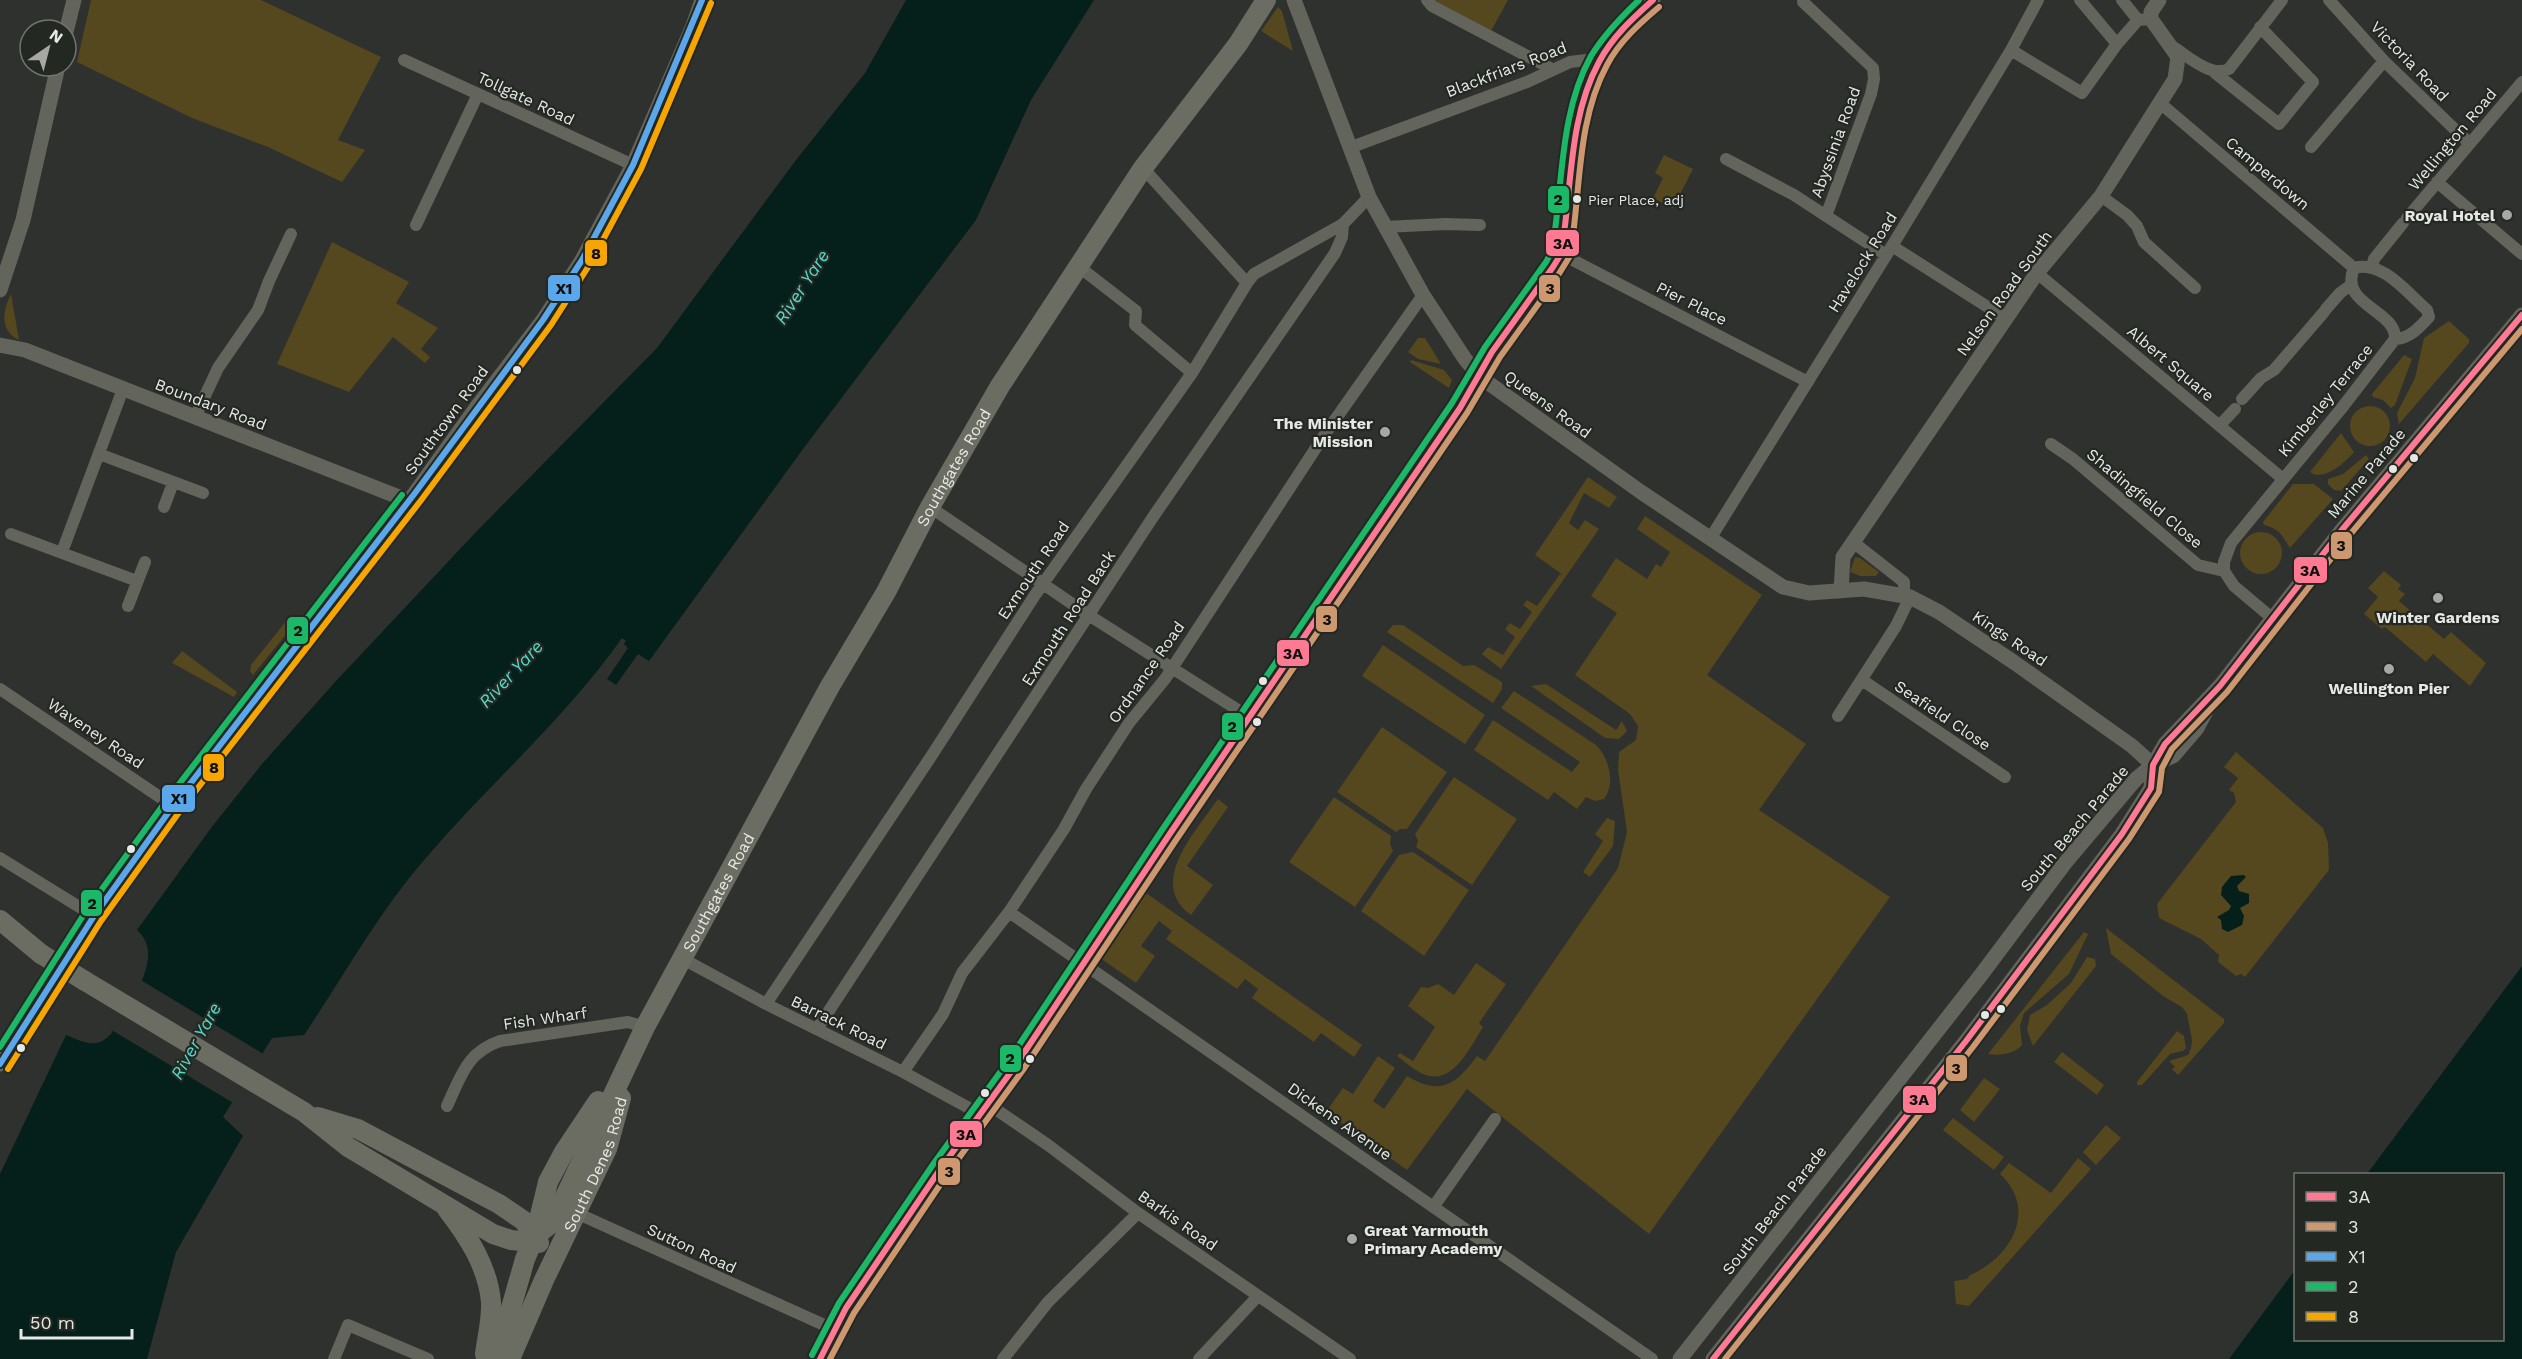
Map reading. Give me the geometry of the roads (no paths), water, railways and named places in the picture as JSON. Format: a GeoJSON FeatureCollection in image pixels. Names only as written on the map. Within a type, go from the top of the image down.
{"type":"FeatureCollection","features":[{"type":"Feature","properties":{"kind":"main road","name":"Southgates Road"},"geometry":{"type":"LineString","coordinates":[[682,959],[829,688],[886,592],[930,507],[1000,386],[1143,168],[1238,44],[1266,0]]}},
{"type":"Feature","properties":{"kind":"main road"},"geometry":{"type":"LineString","coordinates":[[0,920],[41,954],[304,1112],[348,1147],[440,1200],[493,1234],[521,1241],[535,1236],[524,1221],[499,1204],[358,1129],[304,1112]]}},
{"type":"Feature","properties":{"kind":"main road"},"geometry":{"type":"LineString","coordinates":[[0,938],[41,954]]}},
{"type":"Feature","properties":{"kind":"main road","name":"South Denes Road"},"geometry":{"type":"LineString","coordinates":[[490,1359],[509,1315],[525,1259],[535,1236],[581,1160],[641,1035],[682,959]]}},
{"type":"Feature","properties":{"kind":"main road","name":"South Denes Road"},"geometry":{"type":"LineString","coordinates":[[510,1359],[544,1280],[554,1206],[548,1182],[564,1152],[641,1035]]}},
{"type":"Feature","properties":{"kind":"main road"},"geometry":{"type":"LineString","coordinates":[[440,1200],[458,1223],[483,1268],[491,1301],[484,1359]]}},
{"type":"Feature","properties":{"kind":"main road"},"geometry":{"type":"LineString","coordinates":[[499,1204],[520,1209],[554,1206]]}},
{"type":"Feature","properties":{"kind":"main road","name":"South Denes Road"},"geometry":{"type":"LineString","coordinates":[[535,1236],[543,1249],[544,1280]]}},
{"type":"Feature","properties":{"kind":"street"},"geometry":{"type":"LineString","coordinates":[[70,18],[74,0]]}},
{"type":"Feature","properties":{"kind":"street","name":"Southtown Road"},"geometry":{"type":"LineString","coordinates":[[0,1064],[94,916],[173,806],[409,501],[543,320],[585,255],[633,165],[685,46],[702,0]]}},
{"type":"Feature","properties":{"kind":"street","name":"Queens Road"},"geometry":{"type":"LineString","coordinates":[[1294,0],[1369,197],[1423,295],[1465,359],[1480,377],[1560,436],[1710,539],[1788,589],[1809,593],[1864,589],[1907,597]]}},
{"type":"Feature","properties":{"kind":"street"},"geometry":{"type":"LineString","coordinates":[[1427,0],[1432,6],[1552,69]]}},
{"type":"Feature","properties":{"kind":"street"},"geometry":{"type":"LineString","coordinates":[[820,1359],[833,1329],[1084,962],[1480,377],[1492,353],[1561,254],[1580,119],[1598,64],[1627,24],[1653,0]]}},
{"type":"Feature","properties":{"kind":"street","name":"Havelock Road"},"geometry":{"type":"LineString","coordinates":[[1710,539],[2011,50],[2038,0]]}},
{"type":"Feature","properties":{"kind":"street"},"geometry":{"type":"LineString","coordinates":[[2080,0],[2117,44]]}},
{"type":"Feature","properties":{"kind":"street"},"geometry":{"type":"LineString","coordinates":[[2121,0],[2173,47],[2214,72],[2279,124],[2313,82],[2260,27]]}},
{"type":"Feature","properties":{"kind":"street"},"geometry":{"type":"LineString","coordinates":[[2011,50],[2082,93],[2117,44],[2144,20],[2159,0]]}},
{"type":"Feature","properties":{"kind":"street"},"geometry":{"type":"LineString","coordinates":[[2214,72],[2229,69],[2282,0]]}},
{"type":"Feature","properties":{"kind":"street","name":"Victoria Road"},"geometry":{"type":"LineString","coordinates":[[2329,0],[2384,61],[2469,142]]}},
{"type":"Feature","properties":{"kind":"street","name":"Abyssinia Road"},"geometry":{"type":"LineString","coordinates":[[1803,2],[1873,68],[1871,94],[1826,216]]}},
{"type":"Feature","properties":{"kind":"street","name":"Nelson Road South"},"geometry":{"type":"LineString","coordinates":[[1841,591],[1843,557],[2037,273],[2101,196],[2175,79],[2178,57],[2173,47]]}},
{"type":"Feature","properties":{"kind":"street","name":"Tollgate Road"},"geometry":{"type":"LineString","coordinates":[[404,60],[633,165]]}},
{"type":"Feature","properties":{"kind":"street","name":"Blackfriars Road"},"geometry":{"type":"LineString","coordinates":[[1349,147],[1527,82],[1570,62],[1586,60],[1598,64]]}},
{"type":"Feature","properties":{"kind":"street"},"geometry":{"type":"LineString","coordinates":[[2311,147],[2384,61]]}},
{"type":"Feature","properties":{"kind":"street"},"geometry":{"type":"LineString","coordinates":[[0,290],[24,220],[55,78]]}},
{"type":"Feature","properties":{"kind":"street","name":"Wellington Road"},"geometry":{"type":"LineString","coordinates":[[2372,267],[2374,259],[2405,220],[2522,82]]}},
{"type":"Feature","properties":{"kind":"street"},"geometry":{"type":"LineString","coordinates":[[416,225],[478,94]]}},
{"type":"Feature","properties":{"kind":"street","name":"Camperdown"},"geometry":{"type":"LineString","coordinates":[[2160,103],[2354,268]]}},
{"type":"Feature","properties":{"kind":"street"},"geometry":{"type":"LineString","coordinates":[[1726,159],[1794,195],[1826,216],[2005,318]]}},
{"type":"Feature","properties":{"kind":"street"},"geometry":{"type":"LineString","coordinates":[[1143,168],[1247,283]]}},
{"type":"Feature","properties":{"kind":"street"},"geometry":{"type":"LineString","coordinates":[[2437,182],[2522,254]]}},
{"type":"Feature","properties":{"kind":"street"},"geometry":{"type":"LineString","coordinates":[[2101,196],[2127,215],[2137,226],[2144,242],[2195,288]]}},
{"type":"Feature","properties":{"kind":"street","name":"Exmouth Road"},"geometry":{"type":"LineString","coordinates":[[766,1004],[1043,584],[1192,373],[1247,283],[1254,274],[1343,224],[1369,197]]}},
{"type":"Feature","properties":{"kind":"street","name":"Exmouth Road Back"},"geometry":{"type":"LineString","coordinates":[[817,1029],[1150,522],[1335,253],[1342,237],[1343,224]]}},
{"type":"Feature","properties":{"kind":"street"},"geometry":{"type":"LineString","coordinates":[[1385,227],[1480,225]]}},
{"type":"Feature","properties":{"kind":"street"},"geometry":{"type":"LineString","coordinates":[[195,417],[222,361],[258,310],[269,280],[291,234]]}},
{"type":"Feature","properties":{"kind":"street","name":"Pier Place"},"geometry":{"type":"LineString","coordinates":[[1561,254],[1808,382]]}},
{"type":"Feature","properties":{"kind":"street"},"geometry":{"type":"LineString","coordinates":[[1078,266],[1136,310],[1135,325],[1192,373]]}},
{"type":"Feature","properties":{"kind":"street"},"geometry":{"type":"LineString","coordinates":[[2220,425],[2261,378],[2274,370],[2340,293],[2351,285],[2350,276],[2354,268],[2380,269],[2430,314],[2416,332],[2401,339],[2395,339]]}},
{"type":"Feature","properties":{"kind":"street","name":"Albert Square"},"geometry":{"type":"LineString","coordinates":[[2037,273],[2283,479]]}},
{"type":"Feature","properties":{"kind":"street","name":"Kimberley Terrace"},"geometry":{"type":"LineString","coordinates":[[2224,571],[2224,561],[2230,543],[2395,339],[2393,327],[2355,294],[2351,285]]}},
{"type":"Feature","properties":{"kind":"street","name":"Ordnance Road"},"geometry":{"type":"LineString","coordinates":[[903,1072],[943,1014],[962,973],[1009,912],[1130,723],[1173,667],[1325,434],[1423,295]]}},
{"type":"Feature","properties":{"kind":"street","name":"Marine Parade"},"geometry":{"type":"LineString","coordinates":[[2153,765],[2165,744],[2220,686],[2272,618],[2522,315]]}},
{"type":"Feature","properties":{"kind":"street","name":"Boundary Road"},"geometry":{"type":"LineString","coordinates":[[0,345],[25,350],[409,501]]}},
{"type":"Feature","properties":{"kind":"street"},"geometry":{"type":"LineString","coordinates":[[62,552],[123,389]]}},
{"type":"Feature","properties":{"kind":"street","name":"Shadingfield Close"},"geometry":{"type":"LineString","coordinates":[[2051,444],[2073,459],[2198,565],[2224,571]]}},
{"type":"Feature","properties":{"kind":"street"},"geometry":{"type":"LineString","coordinates":[[99,454],[203,493]]}},
{"type":"Feature","properties":{"kind":"street"},"geometry":{"type":"LineString","coordinates":[[164,507],[173,483]]}},
{"type":"Feature","properties":{"kind":"street"},"geometry":{"type":"LineString","coordinates":[[930,507],[1090,616],[1249,717]]}},
{"type":"Feature","properties":{"kind":"street"},"geometry":{"type":"LineString","coordinates":[[11,534],[137,581]]}},
{"type":"Feature","properties":{"kind":"street"},"geometry":{"type":"LineString","coordinates":[[1838,716],[1896,626],[1907,597],[1904,582],[1853,542]]}},
{"type":"Feature","properties":{"kind":"street"},"geometry":{"type":"LineString","coordinates":[[128,606],[145,562]]}},
{"type":"Feature","properties":{"kind":"street"},"geometry":{"type":"LineString","coordinates":[[2224,571],[2234,586],[2272,618]]}},
{"type":"Feature","properties":{"kind":"street","name":"Kings Road"},"geometry":{"type":"LineString","coordinates":[[1907,597],[1939,612],[2015,663],[2132,746],[2153,765]]}},
{"type":"Feature","properties":{"kind":"street","name":"Seafield Close"},"geometry":{"type":"LineString","coordinates":[[1862,680],[2005,777]]}},
{"type":"Feature","properties":{"kind":"street","name":"Waveney Road"},"geometry":{"type":"LineString","coordinates":[[0,689],[173,806]]}},
{"type":"Feature","properties":{"kind":"street","name":"South Beach Parade"},"geometry":{"type":"LineString","coordinates":[[1680,1359],[1981,975],[2065,863],[2136,779],[2153,765]]}},
{"type":"Feature","properties":{"kind":"street","name":"South Beach Parade"},"geometry":{"type":"LineString","coordinates":[[1713,1359],[1966,1041],[2122,834],[2151,788],[2153,765]]}},
{"type":"Feature","properties":{"kind":"street"},"geometry":{"type":"LineString","coordinates":[[0,858],[94,916]]}},
{"type":"Feature","properties":{"kind":"street","name":"Dickens Avenue"},"geometry":{"type":"LineString","coordinates":[[1009,912],[1652,1359]]}},
{"type":"Feature","properties":{"kind":"street","name":"Barrack Road"},"geometry":{"type":"LineString","coordinates":[[682,959],[766,1004],[903,1072],[984,1109]]}},
{"type":"Feature","properties":{"kind":"street","name":"Fish Wharf"},"geometry":{"type":"LineString","coordinates":[[447,1106],[464,1069],[475,1053],[486,1046],[500,1041],[628,1022],[641,1035]]}},
{"type":"Feature","properties":{"kind":"street","name":"Barkis Road"},"geometry":{"type":"LineString","coordinates":[[984,1109],[1048,1145],[1138,1213],[1350,1359]]}},
{"type":"Feature","properties":{"kind":"street"},"geometry":{"type":"LineString","coordinates":[[1434,1206],[1495,1119]]}},
{"type":"Feature","properties":{"kind":"street","name":"Sutton Road"},"geometry":{"type":"LineString","coordinates":[[554,1206],[833,1329]]}},
{"type":"Feature","properties":{"kind":"street"},"geometry":{"type":"LineString","coordinates":[[1003,1359],[1048,1302],[1138,1213]]}},
{"type":"Feature","properties":{"kind":"street"},"geometry":{"type":"LineString","coordinates":[[1199,1359],[1258,1296]]}},
{"type":"Feature","properties":{"kind":"street"},"geometry":{"type":"LineString","coordinates":[[334,1359],[348,1325],[429,1359]]}},
{"type":"Feature","properties":{"kind":"water","name":"River Yare"},"geometry":{"type":"Polygon","coordinates":[[[906,0],[1094,0],[1031,100],[976,220],[803,449],[649,661],[638,654],[616,685],[607,679],[628,648],[624,644],[626,641],[622,638],[576,696],[450,831],[408,880],[304,1035],[272,1038],[223,1117],[243,1136],[176,1252],[147,1359],[0,1359],[0,1174],[66,1035],[84,1042],[95,1043],[111,1034],[134,996],[146,968],[148,954],[145,941],[137,930],[211,828],[262,764],[336,681],[476,532],[657,348],[793,164],[865,73],[906,0]]]}},
{"type":"Feature","properties":{"kind":"water"},"geometry":{"type":"Polygon","coordinates":[[[2244,875],[2246,877],[2237,886],[2239,891],[2249,894],[2249,903],[2240,908],[2244,916],[2242,925],[2228,932],[2222,929],[2221,920],[2217,917],[2229,910],[2231,906],[2221,895],[2222,887],[2231,876],[2244,875]]]}},
{"type":"Feature","properties":{"kind":"water"},"geometry":{"type":"Polygon","coordinates":[[[2522,966],[2522,1359],[2229,1359],[2294,1271],[2294,1341],[2504,1341],[2504,1173],[2368,1173],[2522,966]]]}},
{"type":"Feature","properties":{"kind":"place","name":"Pier Place, adj"},"geometry":{"type":"Point","coordinates":[1577,199]}},
{"type":"Feature","properties":{"kind":"place","name":"Royal Hotel"},"geometry":{"type":"Point","coordinates":[2507,215]}},
{"type":"Feature","properties":{"kind":"place","name":"The Minister Mission"},"geometry":{"type":"Point","coordinates":[1385,432]}},
{"type":"Feature","properties":{"kind":"place","name":"Winter Gardens"},"geometry":{"type":"Point","coordinates":[2438,598]}},
{"type":"Feature","properties":{"kind":"place","name":"Wellington Pier"},"geometry":{"type":"Point","coordinates":[2389,669]}},
{"type":"Feature","properties":{"kind":"place","name":"Great Yarmouth Primary Academy"},"geometry":{"type":"Point","coordinates":[1352,1239]}}]}
